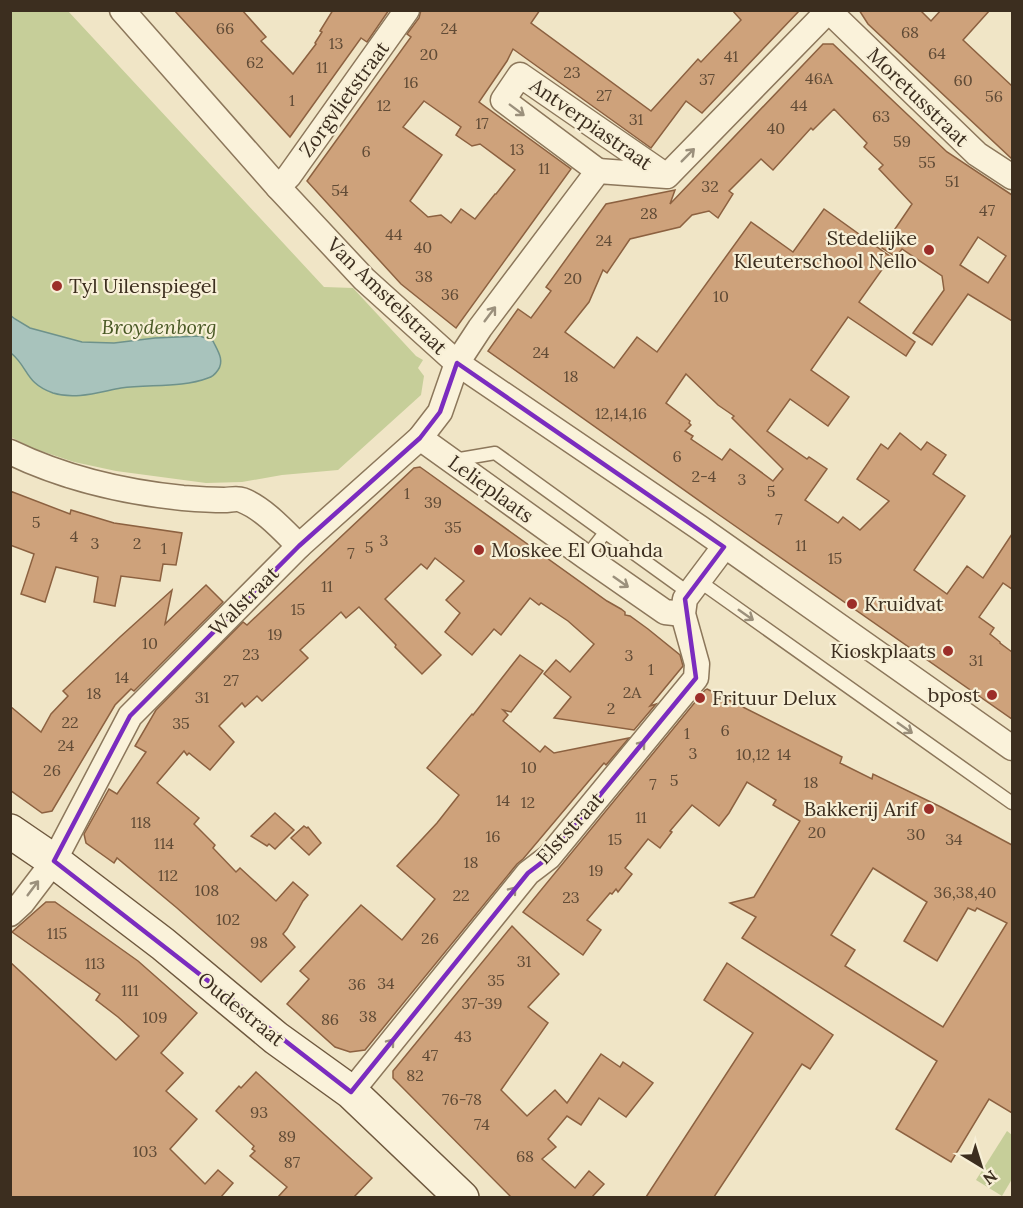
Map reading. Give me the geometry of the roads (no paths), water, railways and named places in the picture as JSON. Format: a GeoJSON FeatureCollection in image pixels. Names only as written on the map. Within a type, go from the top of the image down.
{"type":"FeatureCollection","features":[{"type":"Feature","properties":{"kind":"street","name":"Van Amstelstraat"},"geometry":{"type":"LineString","coordinates":[[122,10],[278,187],[364,279],[457,363],[700,528],[724,547]]}},
{"type":"Feature","properties":{"kind":"street","name":"Zorgvlietstraat"},"geometry":{"type":"LineString","coordinates":[[278,187],[289,176],[407,10]]}},
{"type":"Feature","properties":{"kind":"street","name":"Antverpiastraat"},"geometry":{"type":"LineString","coordinates":[[667,176],[520,75],[503,100],[598,171],[667,176],[828,11]]}},
{"type":"Feature","properties":{"kind":"street","name":"Moretusstraat"},"geometry":{"type":"LineString","coordinates":[[828,11],[977,154],[1012,177]]}},
{"type":"Feature","properties":{"kind":"street","name":"Antverpiastraat"},"geometry":{"type":"LineString","coordinates":[[457,363],[480,328],[598,171]]}},
{"type":"Feature","properties":{"kind":"street","name":"Walstraat"},"geometry":{"type":"LineString","coordinates":[[10,914],[22,903],[54,861],[130,716],[299,546],[420,438],[440,412],[457,363]]}},
{"type":"Feature","properties":{"kind":"street","name":"Lelieplaats"},"geometry":{"type":"LineString","coordinates":[[420,438],[665,612],[690,596]]}},
{"type":"Feature","properties":{"kind":"street"},"geometry":{"type":"LineString","coordinates":[[10,452],[52,470],[129,491],[183,498],[241,499],[269,516],[299,546]]}},
{"type":"Feature","properties":{"kind":"street"},"geometry":{"type":"LineString","coordinates":[[690,596],[724,547],[1012,748]]}},
{"type":"Feature","properties":{"kind":"street","name":"Elststraat"},"geometry":{"type":"LineString","coordinates":[[351,1092],[528,873],[549,857],[696,678],[697,664],[690,596]]}},
{"type":"Feature","properties":{"kind":"street","name":"Oudestraat"},"geometry":{"type":"LineString","coordinates":[[10,831],[54,861],[164,944],[276,1038],[351,1092],[462,1197]]}},
{"type":"Feature","properties":{"kind":"lane"},"geometry":{"type":"LineString","coordinates":[[453,461],[495,453],[690,596],[1012,804]]}},
{"type":"Feature","properties":{"kind":"lane"},"geometry":{"type":"LineString","coordinates":[[586,557],[604,534]]}},
{"type":"Feature","properties":{"kind":"water"},"geometry":{"type":"Polygon","coordinates":[[[10,315],[30,328],[82,342],[114,343],[200,336],[213,341],[221,363],[211,377],[198,381],[176,385],[121,388],[78,396],[61,395],[37,385],[11,353],[10,315]]]}},
{"type":"Feature","properties":{"kind":"place","name":"Stedelijke Kleuterschool Nello"},"geometry":{"type":"Point","coordinates":[929,250]}},
{"type":"Feature","properties":{"kind":"place","name":"Tyl Uilenspiegel"},"geometry":{"type":"Point","coordinates":[57,286]}},
{"type":"Feature","properties":{"kind":"place","name":"Moskee El Ouahda"},"geometry":{"type":"Point","coordinates":[479,550]}},
{"type":"Feature","properties":{"kind":"place","name":"Kruidvat"},"geometry":{"type":"Point","coordinates":[852,604]}},
{"type":"Feature","properties":{"kind":"place","name":"Kioskplaats"},"geometry":{"type":"Point","coordinates":[948,651]}},
{"type":"Feature","properties":{"kind":"place","name":"bpost"},"geometry":{"type":"Point","coordinates":[992,695]}},
{"type":"Feature","properties":{"kind":"place","name":"Frituur Delux"},"geometry":{"type":"Point","coordinates":[700,698]}},
{"type":"Feature","properties":{"kind":"place","name":"Bakkerij Arif"},"geometry":{"type":"Point","coordinates":[929,809]}},
{"type":"Feature","properties":{"kind":"park label","name":"Broydenborg"},"geometry":{"type":"Point","coordinates":[159,327]}}]}
